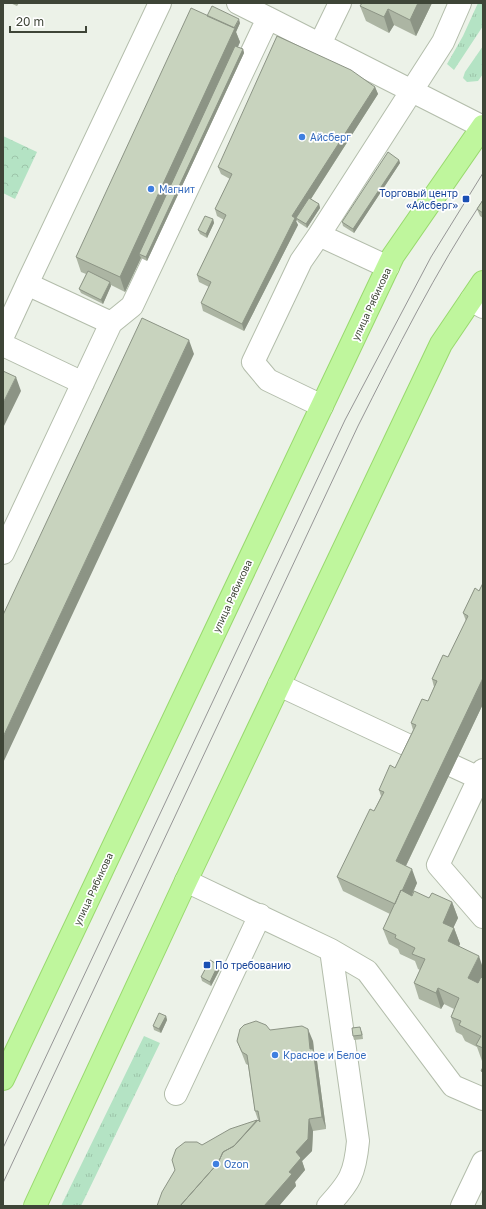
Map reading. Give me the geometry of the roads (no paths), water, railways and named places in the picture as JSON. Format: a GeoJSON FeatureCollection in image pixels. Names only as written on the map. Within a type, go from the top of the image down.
{"type":"FeatureCollection","features":[{"type":"Feature","properties":{"kind":"main road","name":"улица Рябикова"},"geometry":{"type":"LineString","coordinates":[[3,1079],[393,256],[483,126]]}},
{"type":"Feature","properties":{"kind":"main road"},"geometry":{"type":"LineString","coordinates":[[35,1206],[186,881],[441,344],[477,303],[483,282]]}},
{"type":"Feature","properties":{"kind":"lane"},"geometry":{"type":"LineString","coordinates":[[3,336],[160,3]]}},
{"type":"Feature","properties":{"kind":"lane"},"geometry":{"type":"LineString","coordinates":[[238,3],[483,126]]}},
{"type":"Feature","properties":{"kind":"lane"},"geometry":{"type":"LineString","coordinates":[[320,44],[340,3]]}},
{"type":"Feature","properties":{"kind":"lane"},"geometry":{"type":"LineString","coordinates":[[322,406],[268,380],[253,362],[301,262],[413,91],[443,42],[460,3]]}},
{"type":"Feature","properties":{"kind":"lane"},"geometry":{"type":"LineString","coordinates":[[3,553],[111,323],[132,306],[268,18]]}},
{"type":"Feature","properties":{"kind":"lane"},"geometry":{"type":"LineString","coordinates":[[318,235],[388,267]]}},
{"type":"Feature","properties":{"kind":"lane"},"geometry":{"type":"LineString","coordinates":[[27,284],[111,323]]}},
{"type":"Feature","properties":{"kind":"lane"},"geometry":{"type":"LineString","coordinates":[[3,345],[83,383]]}},
{"type":"Feature","properties":{"kind":"lane"},"geometry":{"type":"LineString","coordinates":[[279,685],[416,749]]}},
{"type":"Feature","properties":{"kind":"lane"},"geometry":{"type":"LineString","coordinates":[[453,766],[480,780],[438,865],[483,917]]}},
{"type":"Feature","properties":{"kind":"lane"},"geometry":{"type":"LineString","coordinates":[[186,881],[331,950],[367,971],[453,1086],[483,1099]]}},
{"type":"Feature","properties":{"kind":"lane"},"geometry":{"type":"LineString","coordinates":[[176,1094],[260,916]]}},
{"type":"Feature","properties":{"kind":"lane"},"geometry":{"type":"LineString","coordinates":[[328,1206],[352,1177],[356,1161],[358,1141],[331,950]]}},
{"type":"Feature","properties":{"kind":"lane"},"geometry":{"type":"LineString","coordinates":[[462,1206],[483,1162]]}},
{"type":"Feature","properties":{"kind":"tram line"},"geometry":{"type":"LineString","coordinates":[[3,1148],[345,420],[431,257],[483,173]]}},
{"type":"Feature","properties":{"kind":"tram line"},"geometry":{"type":"LineString","coordinates":[[3,1183],[358,426],[433,283],[465,227],[483,200]]}},
{"type":"Feature","properties":{"kind":"place","name":"Айсберг"},"geometry":{"type":"Point","coordinates":[302,137]}},
{"type":"Feature","properties":{"kind":"place","name":"Магнит"},"geometry":{"type":"Point","coordinates":[151,189]}},
{"type":"Feature","properties":{"kind":"place","name":"Торговый центр «Айсберг»"},"geometry":{"type":"Point","coordinates":[466,199]}},
{"type":"Feature","properties":{"kind":"place","name":"По требованию"},"geometry":{"type":"Point","coordinates":[207,965]}},
{"type":"Feature","properties":{"kind":"place","name":"Красное и Белое"},"geometry":{"type":"Point","coordinates":[275,1055]}},
{"type":"Feature","properties":{"kind":"place","name":"Ozon"},"geometry":{"type":"Point","coordinates":[216,1164]}}]}
